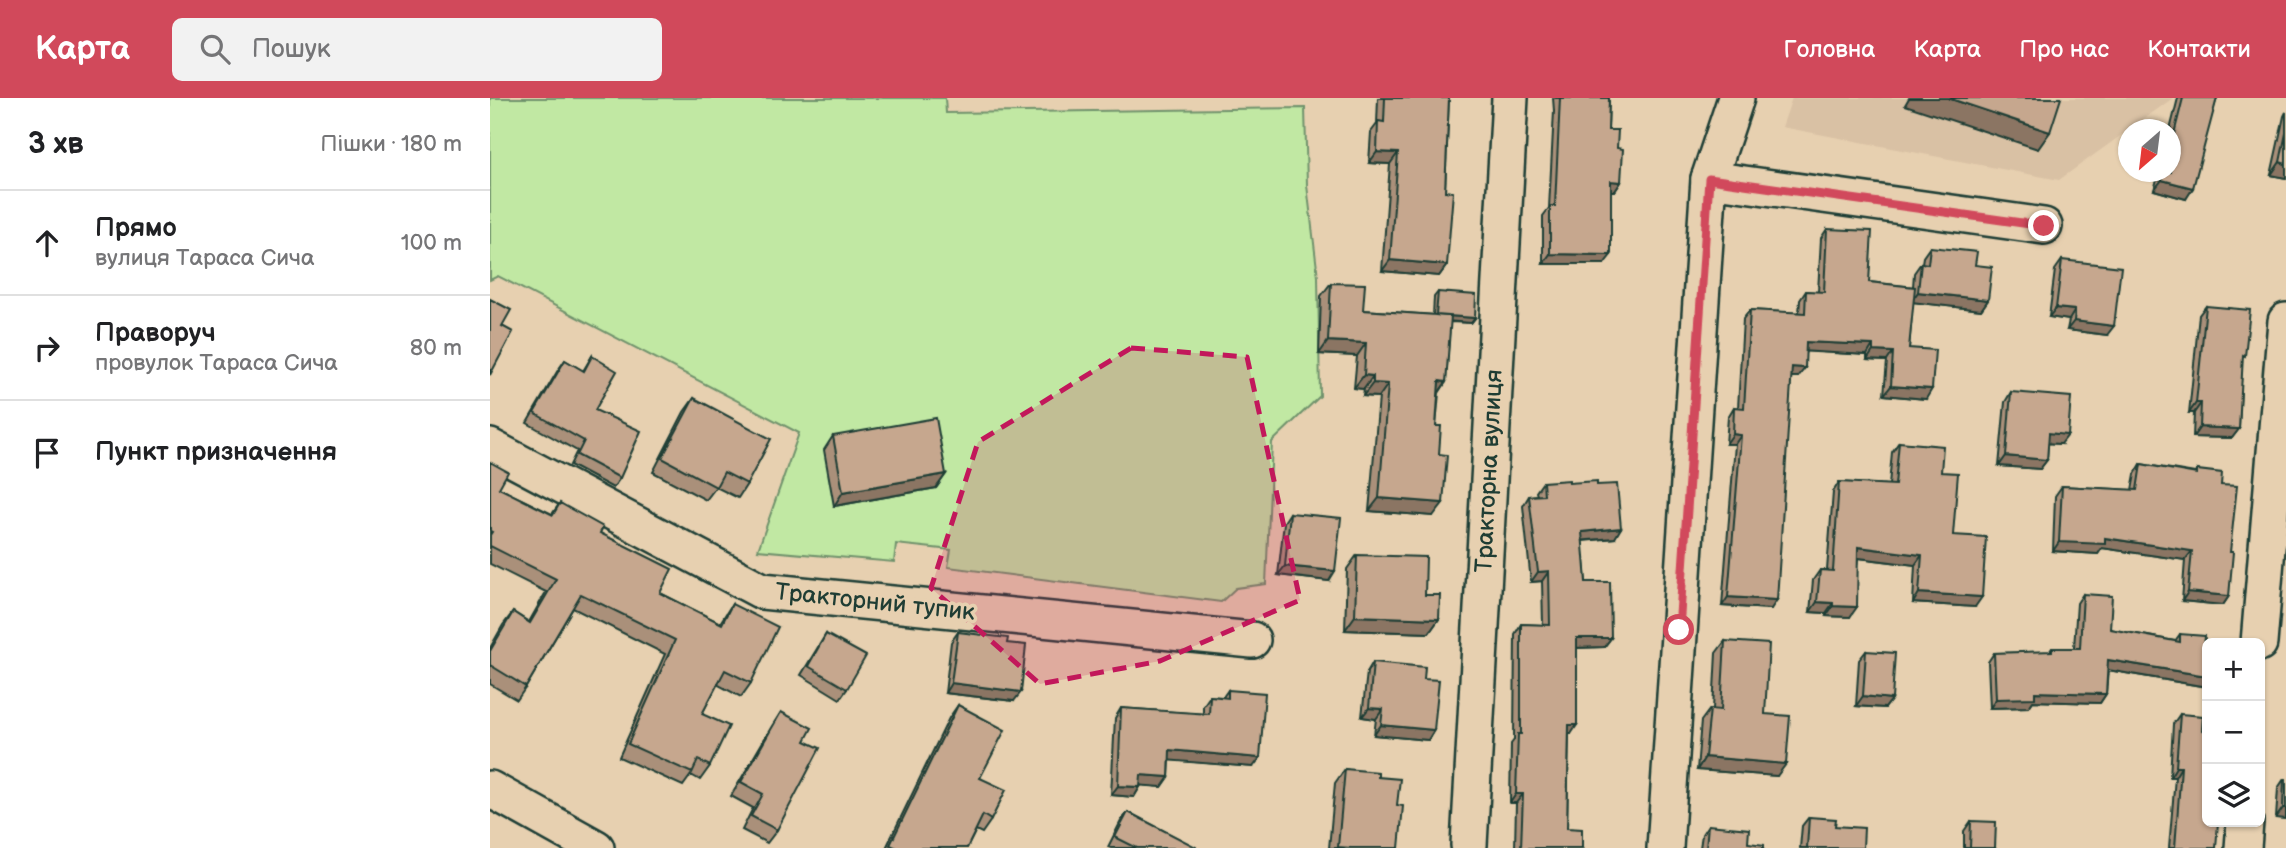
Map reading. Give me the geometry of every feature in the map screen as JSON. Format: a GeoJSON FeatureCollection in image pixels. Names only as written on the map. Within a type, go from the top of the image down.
{"type":"FeatureCollection","features":[{"type":"Feature","properties":{"kind":"street","name":"Тракторна вулиця"},"geometry":{"type":"LineString","coordinates":[[1469,845],[1510,98]]}},
{"type":"Feature","properties":{"kind":"street"},"geometry":{"type":"LineString","coordinates":[[1665,848],[1709,179],[1736,98]]}},
{"type":"Feature","properties":{"kind":"street"},"geometry":{"type":"LineString","coordinates":[[1709,179],[2044,226]]}},
{"type":"Feature","properties":{"kind":"street"},"geometry":{"type":"LineString","coordinates":[[2259,638],[2286,321]]}},
{"type":"Feature","properties":{"kind":"street","name":"Тракторний тупик"},"geometry":{"type":"LineString","coordinates":[[490,447],[762,591],[1252,640]]}},
{"type":"Feature","properties":{"kind":"street"},"geometry":{"type":"LineString","coordinates":[[490,789],[596,848]]}},
{"type":"Feature","properties":{"kind":"street"},"geometry":{"type":"LineString","coordinates":[[2243,848],[2245,827]]}},
{"type":"Feature","properties":{"kind":"highlighted area"},"geometry":{"type":"Polygon","coordinates":[[[1131,348],[1247,357],[1300,600],[1160,661],[1040,684],[931,588],[978,442],[1131,348]]]}},
{"type":"Feature","properties":{"kind":"shaded area"},"geometry":{"type":"Polygon","coordinates":[[[1792,98],[2173,98],[2144,119],[2118,119],[2118,138],[2059,180],[1782,127],[1792,98]]]}},
{"type":"Feature","properties":{"kind":"green space"},"geometry":{"type":"Polygon","coordinates":[[[490,98],[945,98],[946,113],[1305,108],[1307,185],[1318,277],[1320,396],[1272,442],[1266,584],[1236,588],[1221,602],[948,567],[951,550],[896,544],[894,562],[758,550],[799,433],[498,276],[490,280],[490,98]]]}},
{"type":"Feature","properties":{"kind":"building"},"geometry":{"type":"Polygon","coordinates":[[[1385,98],[1449,98],[1445,191],[1453,192],[1447,265],[1390,260],[1398,153],[1377,152],[1378,121],[1384,122],[1385,98]]]}},
{"type":"Feature","properties":{"kind":"building"},"geometry":{"type":"Polygon","coordinates":[[[1560,98],[1609,98],[1608,130],[1618,130],[1617,148],[1623,149],[1621,182],[1611,181],[1611,255],[1550,254],[1550,206],[1555,206],[1560,98]]]}},
{"type":"Feature","properties":{"kind":"building"},"geometry":{"type":"Polygon","coordinates":[[[1948,98],[2061,98],[2050,132],[1948,98]]]}},
{"type":"Feature","properties":{"kind":"building"},"geometry":{"type":"Polygon","coordinates":[[[2183,98],[2217,98],[2193,188],[2170,182],[2181,182],[2181,119],[2178,119],[2183,98]]]}},
{"type":"Feature","properties":{"kind":"building"},"geometry":{"type":"Polygon","coordinates":[[[2286,133],[2286,164],[2280,162],[2286,133]]]}},
{"type":"Feature","properties":{"kind":"building"},"geometry":{"type":"Polygon","coordinates":[[[1827,229],[1872,231],[1869,282],[1915,287],[1909,348],[1935,350],[1932,389],[1891,386],[1893,352],[1873,351],[1873,345],[1806,342],[1805,368],[1792,367],[1777,600],[1728,597],[1741,435],[1733,434],[1734,407],[1744,408],[1750,310],[1805,313],[1806,291],[1824,292],[1827,229]]]}},
{"type":"Feature","properties":{"kind":"building"},"geometry":{"type":"Polygon","coordinates":[[[1930,247],[1977,252],[1975,265],[1992,267],[1988,300],[1918,292],[1921,263],[1928,264],[1930,247]]]}},
{"type":"Feature","properties":{"kind":"building"},"geometry":{"type":"Polygon","coordinates":[[[2062,260],[2121,267],[2114,326],[2074,321],[2075,310],[2056,308],[2062,260]]]}},
{"type":"Feature","properties":{"kind":"building"},"geometry":{"type":"Polygon","coordinates":[[[1331,283],[1365,284],[1363,310],[1451,316],[1446,382],[1439,381],[1436,426],[1441,426],[1439,454],[1447,455],[1443,503],[1379,498],[1388,384],[1373,383],[1373,376],[1364,375],[1366,343],[1328,341],[1331,283]]]}},
{"type":"Feature","properties":{"kind":"building"},"geometry":{"type":"Polygon","coordinates":[[[1438,292],[1476,295],[1475,318],[1436,315],[1438,292]]]}},
{"type":"Feature","properties":{"kind":"building"},"geometry":{"type":"Polygon","coordinates":[[[490,299],[511,310],[502,326],[513,332],[490,375],[490,299]]]}},
{"type":"Feature","properties":{"kind":"building"},"geometry":{"type":"Polygon","coordinates":[[[2206,306],[2250,310],[2245,356],[2243,355],[2239,429],[2200,427],[2201,403],[2196,403],[2206,306]]]}},
{"type":"Feature","properties":{"kind":"building"},"geometry":{"type":"Polygon","coordinates":[[[592,356],[617,371],[595,410],[641,431],[620,478],[577,455],[584,441],[534,413],[565,360],[584,371],[592,356]]]}},
{"type":"Feature","properties":{"kind":"building"},"geometry":{"type":"Polygon","coordinates":[[[2011,392],[2071,397],[2068,435],[2049,433],[2047,460],[2006,456],[2011,392]]]}},
{"type":"Feature","properties":{"kind":"building"},"geometry":{"type":"Polygon","coordinates":[[[694,398],[771,439],[747,484],[724,472],[716,487],[662,458],[694,398]]]}},
{"type":"Feature","properties":{"kind":"building"},"geometry":{"type":"Polygon","coordinates":[[[936,418],[946,474],[843,492],[833,436],[936,418]]]}},
{"type":"Feature","properties":{"kind":"building"},"geometry":{"type":"Polygon","coordinates":[[[1899,442],[1943,446],[1941,472],[1958,473],[1953,535],[1986,537],[1982,597],[1919,593],[1922,555],[1858,547],[1857,607],[1817,602],[1820,570],[1833,571],[1839,482],[1895,485],[1899,442]]]}},
{"type":"Feature","properties":{"kind":"building"},"geometry":{"type":"Polygon","coordinates":[[[490,462],[508,472],[499,488],[553,515],[560,503],[603,527],[600,533],[672,569],[660,593],[722,624],[732,604],[778,627],[751,683],[725,670],[702,714],[729,726],[710,766],[698,760],[692,773],[628,744],[675,640],[581,594],[526,687],[490,665],[490,651],[513,612],[530,623],[556,579],[490,546],[490,462]]]}},
{"type":"Feature","properties":{"kind":"building"},"geometry":{"type":"Polygon","coordinates":[[[2141,464],[2197,474],[2197,470],[2222,473],[2221,485],[2237,486],[2230,552],[2233,552],[2229,596],[2188,592],[2192,551],[2105,538],[2105,544],[2059,542],[2062,486],[2137,490],[2141,464]]]}},
{"type":"Feature","properties":{"kind":"building"},"geometry":{"type":"Polygon","coordinates":[[[1569,480],[1569,483],[1597,481],[1597,485],[1617,484],[1621,528],[1582,532],[1586,582],[1610,582],[1611,638],[1577,638],[1577,725],[1569,725],[1567,828],[1582,829],[1582,848],[1521,848],[1523,794],[1516,794],[1518,734],[1521,734],[1521,624],[1550,625],[1549,571],[1538,572],[1529,496],[1544,495],[1543,482],[1569,480]]]}},
{"type":"Feature","properties":{"kind":"building"},"geometry":{"type":"Polygon","coordinates":[[[1290,513],[1341,518],[1335,571],[1285,566],[1290,513]]]}},
{"type":"Feature","properties":{"kind":"building"},"geometry":{"type":"Polygon","coordinates":[[[1357,555],[1426,557],[1425,595],[1440,595],[1439,619],[1355,616],[1357,555]]]}},
{"type":"Feature","properties":{"kind":"building"},"geometry":{"type":"Polygon","coordinates":[[[2083,594],[2112,596],[2110,629],[2180,642],[2180,634],[2205,636],[2202,638],[2202,675],[2108,660],[2106,694],[2035,692],[2035,698],[1996,699],[1994,653],[2080,648],[2083,594]]]}},
{"type":"Feature","properties":{"kind":"building"},"geometry":{"type":"Polygon","coordinates":[[[958,632],[1008,638],[1007,643],[1026,645],[1021,692],[951,683],[958,632]]]}},
{"type":"Feature","properties":{"kind":"building"},"geometry":{"type":"Polygon","coordinates":[[[826,634],[866,656],[847,689],[808,666],[826,634]]]}},
{"type":"Feature","properties":{"kind":"building"},"geometry":{"type":"Polygon","coordinates":[[[1725,641],[1769,644],[1765,714],[1790,716],[1786,764],[1705,757],[1710,709],[1721,710],[1725,641]]]}},
{"type":"Feature","properties":{"kind":"building"},"geometry":{"type":"Polygon","coordinates":[[[1866,651],[1895,653],[1892,699],[1863,696],[1866,651]]]}},
{"type":"Feature","properties":{"kind":"building"},"geometry":{"type":"Polygon","coordinates":[[[1373,662],[1425,667],[1424,679],[1439,680],[1434,730],[1381,725],[1383,709],[1369,708],[1373,662]]]}},
{"type":"Feature","properties":{"kind":"building"},"geometry":{"type":"Polygon","coordinates":[[[1228,690],[1265,693],[1260,758],[1170,750],[1169,777],[1141,775],[1140,787],[1118,786],[1121,708],[1209,714],[1210,696],[1228,698],[1228,690]]]}},
{"type":"Feature","properties":{"kind":"building"},"geometry":{"type":"Polygon","coordinates":[[[958,705],[1005,730],[980,778],[1006,790],[991,820],[983,815],[967,848],[897,848],[890,845],[958,705]]]}},
{"type":"Feature","properties":{"kind":"building"},"geometry":{"type":"Polygon","coordinates":[[[781,712],[812,728],[805,741],[820,748],[777,830],[751,816],[763,794],[741,782],[781,712]]]}},
{"type":"Feature","properties":{"kind":"building"},"geometry":{"type":"Polygon","coordinates":[[[2180,714],[2202,716],[2202,827],[2218,827],[2216,848],[2175,848],[2181,767],[2176,767],[2180,714]]]}},
{"type":"Feature","properties":{"kind":"building"},"geometry":{"type":"Polygon","coordinates":[[[1345,769],[1378,772],[1378,777],[1400,779],[1397,805],[1403,806],[1399,848],[1338,847],[1345,769]]]}},
{"type":"Feature","properties":{"kind":"building"},"geometry":{"type":"Polygon","coordinates":[[[2286,779],[2286,808],[2283,808],[2286,779]]]}},
{"type":"Feature","properties":{"kind":"building"},"geometry":{"type":"Polygon","coordinates":[[[1128,812],[1196,848],[1137,848],[1115,837],[1128,812]]]}},
{"type":"Feature","properties":{"kind":"building"},"geometry":{"type":"Polygon","coordinates":[[[1809,817],[1836,819],[1835,826],[1864,828],[1863,848],[1807,848],[1809,817]]]}},
{"type":"Feature","properties":{"kind":"building"},"geometry":{"type":"Polygon","coordinates":[[[1971,821],[1996,822],[1995,848],[1970,848],[1971,821]]]}},
{"type":"Feature","properties":{"kind":"building"},"geometry":{"type":"Polygon","coordinates":[[[1708,825],[1749,829],[1748,843],[1764,845],[1764,848],[1706,848],[1708,825]]]}},
{"type":"Feature","properties":{"kind":"route"},"geometry":{"type":"LineString","coordinates":[[1679,630],[1709,179],[2044,226]]}}]}
